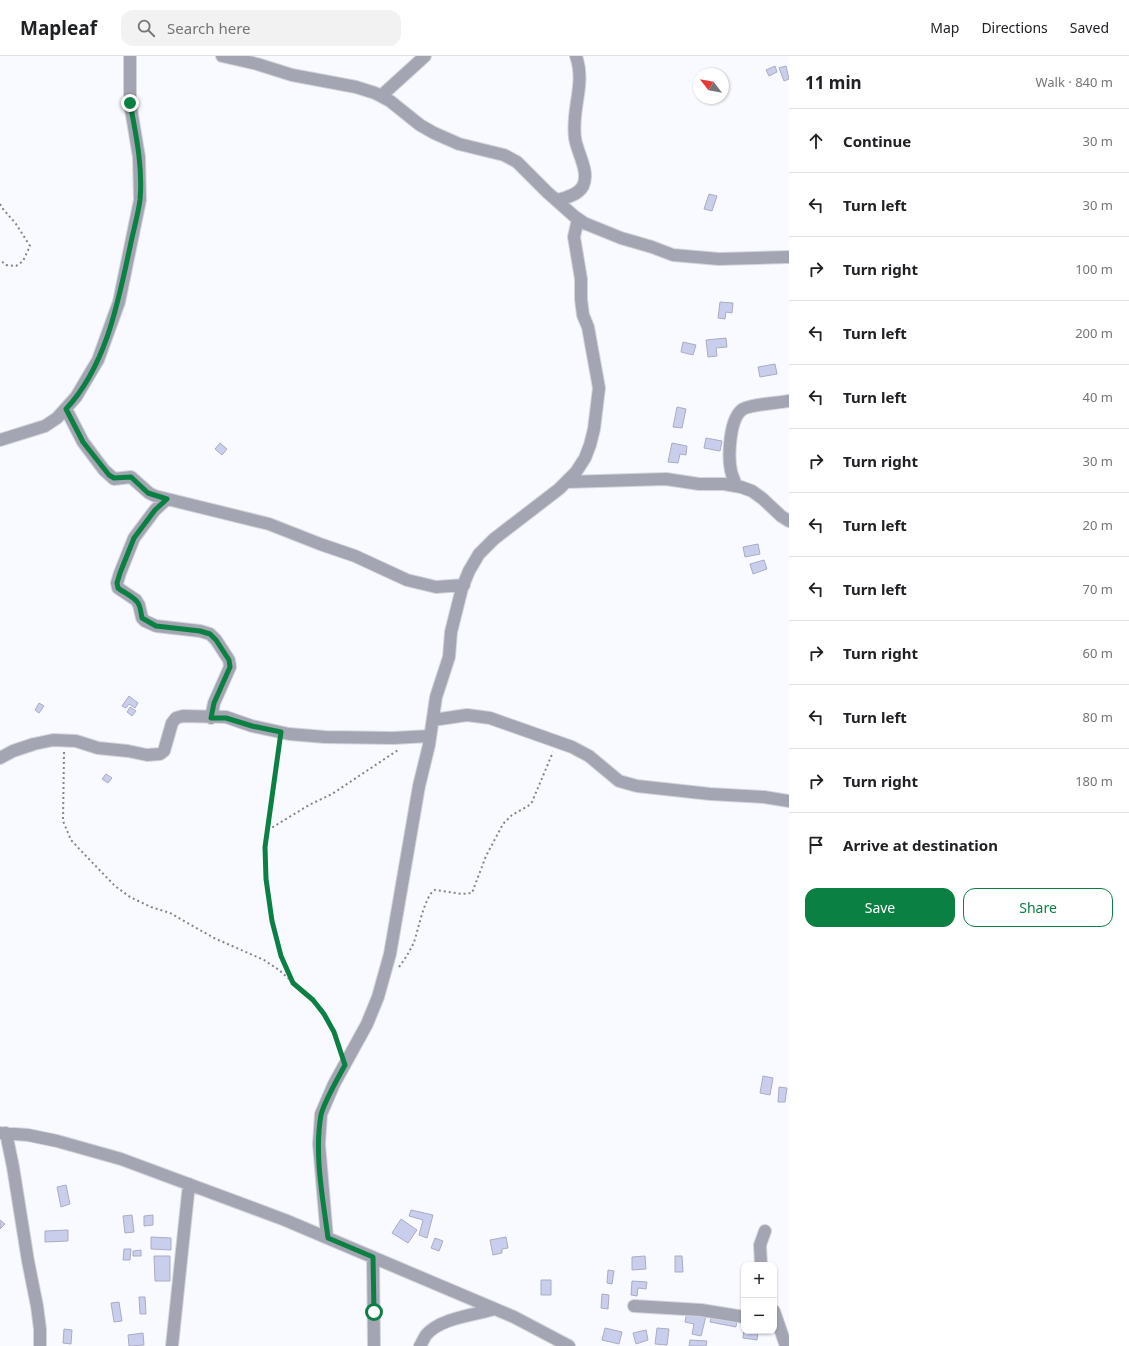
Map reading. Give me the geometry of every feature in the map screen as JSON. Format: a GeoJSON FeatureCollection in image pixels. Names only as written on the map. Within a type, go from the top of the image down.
{"type":"FeatureCollection","features":[{"type":"Feature","properties":{"kind":"street"},"geometry":{"type":"LineString","coordinates":[[0,440],[45,426],[57,418],[66,409],[76,397],[98,360],[119,302],[140,200],[139,157],[130,103],[130,56]]}},
{"type":"Feature","properties":{"kind":"street"},"geometry":{"type":"LineString","coordinates":[[222,56],[292,74],[356,87],[381,96],[390,101],[420,125],[434,133],[459,144],[504,155],[517,162],[547,192],[578,219],[602,232],[673,255],[719,259],[789,257]]}},
{"type":"Feature","properties":{"kind":"street"},"geometry":{"type":"LineString","coordinates":[[381,96],[424,56]]}},
{"type":"Feature","properties":{"kind":"street"},"geometry":{"type":"LineString","coordinates":[[557,200],[574,195],[583,185],[585,179],[584,169],[575,140],[575,105],[580,85],[579,66],[576,56]]}},
{"type":"Feature","properties":{"kind":"street"},"geometry":{"type":"LineString","coordinates":[[328,1238],[319,1144],[321,1114],[334,1084],[367,1024],[378,998],[390,954],[436,697],[449,657],[452,632],[464,585],[469,571],[479,554],[494,539],[540,504],[576,472],[585,458],[594,429],[599,388],[581,299],[581,279],[574,236],[578,219]]}},
{"type":"Feature","properties":{"kind":"street"},"geometry":{"type":"LineString","coordinates":[[736,486],[731,471],[730,454],[734,421],[743,409],[789,401]]}},
{"type":"Feature","properties":{"kind":"street"},"geometry":{"type":"LineString","coordinates":[[66,409],[83,442],[109,475],[114,478],[131,477],[148,493],[270,524],[355,556],[406,580],[436,587],[464,585]]}},
{"type":"Feature","properties":{"kind":"street"},"geometry":{"type":"LineString","coordinates":[[566,482],[666,479],[698,484],[724,484],[736,486],[752,491],[789,521]]}},
{"type":"Feature","properties":{"kind":"street"},"geometry":{"type":"LineString","coordinates":[[167,499],[155,510],[134,538],[120,573],[117,583],[118,588],[136,600],[139,605],[142,618],[145,621],[156,626],[200,631],[210,634],[216,640],[229,660],[230,667],[214,703],[211,718]]}},
{"type":"Feature","properties":{"kind":"street"},"geometry":{"type":"LineString","coordinates":[[432,720],[467,715],[490,718],[572,747],[589,756],[619,781],[637,786],[710,794],[764,797],[789,801]]}},
{"type":"Feature","properties":{"kind":"street"},"geometry":{"type":"LineString","coordinates":[[0,758],[13,751],[53,740],[76,741],[98,748],[155,755],[160,754],[164,751],[172,723],[176,718],[183,716],[226,718],[252,726],[281,732],[325,737],[393,738],[430,736]]}},
{"type":"Feature","properties":{"kind":"street"},"geometry":{"type":"LineString","coordinates":[[40,1346],[40,1329],[37,1306],[28,1261],[13,1167],[3,1133],[28,1135],[57,1141],[121,1160],[285,1220],[514,1317],[569,1346]]}},
{"type":"Feature","properties":{"kind":"street"},"geometry":{"type":"LineString","coordinates":[[172,1346],[189,1184]]}},
{"type":"Feature","properties":{"kind":"street"},"geometry":{"type":"LineString","coordinates":[[761,1262],[760,1245],[765,1231]]}},
{"type":"Feature","properties":{"kind":"street"},"geometry":{"type":"LineString","coordinates":[[373,1257],[374,1346]]}},
{"type":"Feature","properties":{"kind":"street"},"geometry":{"type":"LineString","coordinates":[[634,1306],[701,1310],[741,1317]]}},
{"type":"Feature","properties":{"kind":"street"},"geometry":{"type":"LineString","coordinates":[[420,1346],[426,1335],[435,1327],[453,1319],[495,1309]]}},
{"type":"Feature","properties":{"kind":"street"},"geometry":{"type":"LineString","coordinates":[[777,1322],[786,1346]]}},
{"type":"Feature","properties":{"kind":"path"},"geometry":{"type":"LineString","coordinates":[[0,204],[16,224],[30,246],[23,261],[16,266],[6,265],[0,260]]}},
{"type":"Feature","properties":{"kind":"path"},"geometry":{"type":"LineString","coordinates":[[281,732],[265,854],[266,879],[270,913],[281,956],[293,983]]}},
{"type":"Feature","properties":{"kind":"path"},"geometry":{"type":"LineString","coordinates":[[64,741],[63,821],[71,840],[115,886],[130,897],[145,905],[170,913],[214,938],[264,960],[279,970],[313,1000],[324,1014],[334,1032],[345,1065]]}},
{"type":"Feature","properties":{"kind":"path"},"geometry":{"type":"LineString","coordinates":[[398,968],[405,960],[413,944],[427,899],[432,890],[462,894],[472,892],[486,856],[504,824],[512,815],[532,802],[558,742]]}},
{"type":"Feature","properties":{"kind":"path"},"geometry":{"type":"LineString","coordinates":[[268,830],[332,794],[400,749]]}},
{"type":"Feature","properties":{"kind":"building"},"geometry":{"type":"Polygon","coordinates":[[[775,66],[777,72],[769,76],[766,70],[775,66]]]}},
{"type":"Feature","properties":{"kind":"building"},"geometry":{"type":"Polygon","coordinates":[[[786,66],[789,79],[784,81],[779,68],[786,66]]]}},
{"type":"Feature","properties":{"kind":"building"},"geometry":{"type":"Polygon","coordinates":[[[709,194],[717,196],[712,211],[704,209],[709,194]]]}},
{"type":"Feature","properties":{"kind":"building"},"geometry":{"type":"Polygon","coordinates":[[[720,302],[733,303],[732,313],[726,312],[725,319],[718,318],[720,302]]]}},
{"type":"Feature","properties":{"kind":"building"},"geometry":{"type":"Polygon","coordinates":[[[726,338],[727,347],[716,348],[717,356],[708,357],[706,340],[726,338]]]}},
{"type":"Feature","properties":{"kind":"building"},"geometry":{"type":"Polygon","coordinates":[[[683,342],[696,345],[693,355],[681,352],[683,342]]]}},
{"type":"Feature","properties":{"kind":"building"},"geometry":{"type":"Polygon","coordinates":[[[775,364],[777,374],[760,377],[758,367],[775,364]]]}},
{"type":"Feature","properties":{"kind":"building"},"geometry":{"type":"Polygon","coordinates":[[[677,407],[686,409],[682,428],[673,427],[677,407]]]}},
{"type":"Feature","properties":{"kind":"building"},"geometry":{"type":"Polygon","coordinates":[[[706,438],[722,441],[720,451],[704,448],[706,438]]]}},
{"type":"Feature","properties":{"kind":"building"},"geometry":{"type":"Polygon","coordinates":[[[220,443],[227,449],[222,455],[215,449],[220,443]]]}},
{"type":"Feature","properties":{"kind":"building"},"geometry":{"type":"Polygon","coordinates":[[[672,443],[687,446],[686,455],[680,454],[678,463],[668,462],[672,443]]]}},
{"type":"Feature","properties":{"kind":"building"},"geometry":{"type":"Polygon","coordinates":[[[758,544],[760,554],[745,557],[743,547],[758,544]]]}},
{"type":"Feature","properties":{"kind":"building"},"geometry":{"type":"Polygon","coordinates":[[[764,560],[767,569],[753,574],[750,564],[764,560]]]}},
{"type":"Feature","properties":{"kind":"building"},"geometry":{"type":"Polygon","coordinates":[[[129,696],[138,703],[135,708],[129,704],[126,708],[122,706],[129,696]]]}},
{"type":"Feature","properties":{"kind":"building"},"geometry":{"type":"Polygon","coordinates":[[[39,703],[44,706],[39,713],[35,710],[39,703]]]}},
{"type":"Feature","properties":{"kind":"building"},"geometry":{"type":"Polygon","coordinates":[[[130,707],[136,711],[132,716],[127,712],[130,707]]]}},
{"type":"Feature","properties":{"kind":"building"},"geometry":{"type":"Polygon","coordinates":[[[106,774],[112,778],[108,783],[102,779],[106,774]]]}},
{"type":"Feature","properties":{"kind":"building"},"geometry":{"type":"Polygon","coordinates":[[[763,1076],[773,1078],[770,1095],[760,1093],[763,1076]]]}},
{"type":"Feature","properties":{"kind":"building"},"geometry":{"type":"Polygon","coordinates":[[[779,1087],[787,1088],[785,1102],[778,1102],[779,1087]]]}},
{"type":"Feature","properties":{"kind":"building"},"geometry":{"type":"Polygon","coordinates":[[[66,1185],[70,1204],[61,1207],[57,1187],[66,1185]]]}},
{"type":"Feature","properties":{"kind":"building"},"geometry":{"type":"Polygon","coordinates":[[[411,1210],[433,1215],[427,1238],[419,1235],[423,1220],[409,1216],[411,1210]]]}},
{"type":"Feature","properties":{"kind":"building"},"geometry":{"type":"Polygon","coordinates":[[[132,1215],[134,1232],[125,1233],[123,1216],[132,1215]]]}},
{"type":"Feature","properties":{"kind":"building"},"geometry":{"type":"Polygon","coordinates":[[[153,1215],[153,1225],[144,1226],[144,1216],[153,1215]]]}},
{"type":"Feature","properties":{"kind":"building"},"geometry":{"type":"Polygon","coordinates":[[[401,1219],[417,1230],[408,1243],[392,1233],[401,1219]]]}},
{"type":"Feature","properties":{"kind":"building"},"geometry":{"type":"Polygon","coordinates":[[[0,1220],[5,1224],[0,1229],[0,1220]]]}},
{"type":"Feature","properties":{"kind":"building"},"geometry":{"type":"Polygon","coordinates":[[[68,1230],[68,1241],[45,1242],[45,1231],[68,1230]]]}},
{"type":"Feature","properties":{"kind":"building"},"geometry":{"type":"Polygon","coordinates":[[[151,1237],[171,1238],[171,1250],[151,1249],[151,1237]]]}},
{"type":"Feature","properties":{"kind":"building"},"geometry":{"type":"Polygon","coordinates":[[[506,1237],[508,1248],[502,1249],[502,1253],[493,1255],[490,1240],[506,1237]]]}},
{"type":"Feature","properties":{"kind":"building"},"geometry":{"type":"Polygon","coordinates":[[[435,1238],[443,1241],[439,1251],[431,1248],[435,1238]]]}},
{"type":"Feature","properties":{"kind":"building"},"geometry":{"type":"Polygon","coordinates":[[[124,1249],[131,1249],[130,1260],[123,1260],[124,1249]]]}},
{"type":"Feature","properties":{"kind":"building"},"geometry":{"type":"Polygon","coordinates":[[[141,1250],[141,1256],[133,1256],[133,1251],[141,1250]]]}},
{"type":"Feature","properties":{"kind":"building"},"geometry":{"type":"Polygon","coordinates":[[[154,1256],[170,1256],[170,1281],[155,1281],[154,1256]]]}},
{"type":"Feature","properties":{"kind":"building"},"geometry":{"type":"Polygon","coordinates":[[[645,1256],[646,1269],[632,1270],[632,1257],[645,1256]]]}},
{"type":"Feature","properties":{"kind":"building"},"geometry":{"type":"Polygon","coordinates":[[[675,1256],[682,1256],[683,1272],[675,1272],[675,1256]]]}},
{"type":"Feature","properties":{"kind":"building"},"geometry":{"type":"Polygon","coordinates":[[[608,1270],[614,1271],[612,1284],[607,1283],[608,1270]]]}},
{"type":"Feature","properties":{"kind":"building"},"geometry":{"type":"Polygon","coordinates":[[[541,1280],[551,1280],[551,1295],[541,1295],[541,1280]]]}},
{"type":"Feature","properties":{"kind":"building"},"geometry":{"type":"Polygon","coordinates":[[[632,1281],[647,1282],[646,1289],[638,1288],[637,1296],[631,1295],[632,1281]]]}},
{"type":"Feature","properties":{"kind":"building"},"geometry":{"type":"Polygon","coordinates":[[[602,1294],[609,1295],[608,1309],[601,1308],[602,1294]]]}},
{"type":"Feature","properties":{"kind":"building"},"geometry":{"type":"Polygon","coordinates":[[[139,1297],[145,1297],[146,1314],[140,1314],[139,1297]]]}},
{"type":"Feature","properties":{"kind":"building"},"geometry":{"type":"Polygon","coordinates":[[[119,1302],[122,1321],[114,1322],[111,1303],[119,1302]]]}},
{"type":"Feature","properties":{"kind":"building"},"geometry":{"type":"Polygon","coordinates":[[[687,1312],[706,1316],[701,1336],[692,1334],[694,1324],[685,1322],[687,1312]]]}},
{"type":"Feature","properties":{"kind":"building"},"geometry":{"type":"Polygon","coordinates":[[[712,1315],[737,1320],[736,1327],[710,1322],[712,1315]]]}},
{"type":"Feature","properties":{"kind":"building"},"geometry":{"type":"Polygon","coordinates":[[[605,1328],[622,1332],[619,1344],[602,1340],[605,1328]]]}},
{"type":"Feature","properties":{"kind":"building"},"geometry":{"type":"Polygon","coordinates":[[[657,1328],[669,1329],[667,1345],[655,1344],[657,1328]]]}},
{"type":"Feature","properties":{"kind":"building"},"geometry":{"type":"Polygon","coordinates":[[[64,1329],[72,1330],[71,1344],[63,1343],[64,1329]]]}},
{"type":"Feature","properties":{"kind":"building"},"geometry":{"type":"Polygon","coordinates":[[[646,1330],[648,1340],[636,1344],[633,1333],[646,1330]]]}},
{"type":"Feature","properties":{"kind":"building"},"geometry":{"type":"Polygon","coordinates":[[[143,1333],[144,1345],[129,1346],[128,1335],[143,1333]]]}},
{"type":"Feature","properties":{"kind":"building"},"geometry":{"type":"Polygon","coordinates":[[[744,1334],[758,1334],[757,1340],[743,1338],[744,1334]]]}},
{"type":"Feature","properties":{"kind":"building"},"geometry":{"type":"Polygon","coordinates":[[[690,1340],[707,1341],[706,1346],[689,1346],[690,1340]]]}},
{"type":"Feature","properties":{"kind":"route"},"geometry":{"type":"LineString","coordinates":[[130,103],[139,157],[140,200],[119,302],[98,360],[76,397],[66,409],[83,442],[109,475],[120,479],[131,477],[135,479],[148,493],[167,499],[155,510],[134,538],[120,573],[117,583],[118,588],[136,600],[139,605],[142,618],[145,621],[156,626],[200,631],[210,634],[223,649],[229,660],[230,667],[214,703],[211,718],[226,718],[252,726],[281,732],[265,847],[266,879],[269,905],[281,956],[293,983],[313,1000],[324,1014],[334,1032],[345,1065],[334,1084],[321,1114],[319,1144],[321,1179],[328,1238],[373,1257],[374,1312]]}}]}
